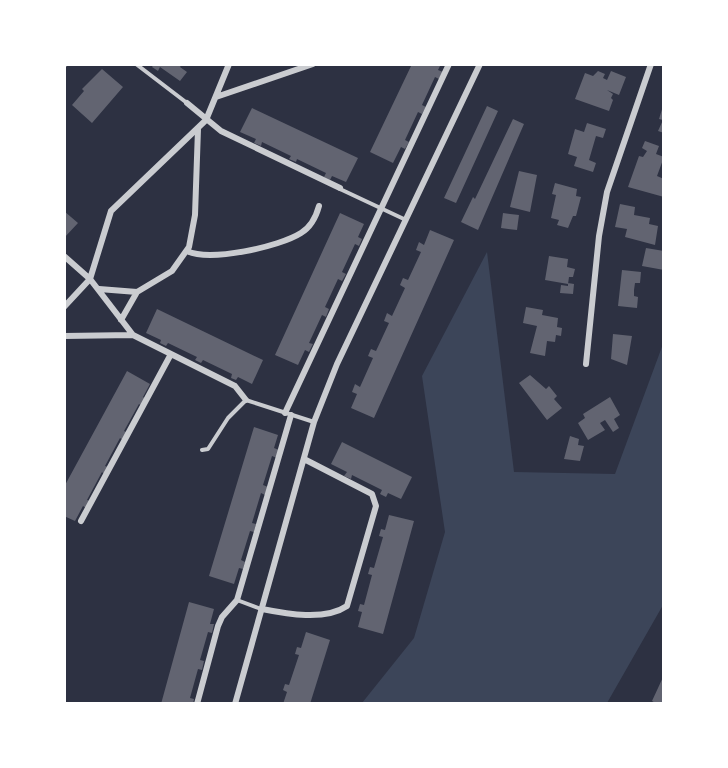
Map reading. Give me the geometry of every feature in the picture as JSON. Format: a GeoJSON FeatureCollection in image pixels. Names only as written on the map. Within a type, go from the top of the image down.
{"type":"FeatureCollection","features":[{"type":"Feature","properties":{"kind":"street"},"geometry":{"type":"LineString","coordinates":[[64,307],[90,279],[111,211],[206,120],[229,64]]}},
{"type":"Feature","properties":{"kind":"street"},"geometry":{"type":"LineString","coordinates":[[216,97],[313,64]]}},
{"type":"Feature","properties":{"kind":"street"},"geometry":{"type":"LineString","coordinates":[[196,704],[218,626],[222,616],[237,600],[288,414],[449,64]]}},
{"type":"Feature","properties":{"kind":"street"},"geometry":{"type":"LineString","coordinates":[[235,704],[315,422],[337,364],[480,64]]}},
{"type":"Feature","properties":{"kind":"street"},"geometry":{"type":"LineString","coordinates":[[586,364],[599,236],[608,192],[651,64]]}},
{"type":"Feature","properties":{"kind":"street"},"geometry":{"type":"LineString","coordinates":[[188,103],[221,131],[340,188]]}},
{"type":"Feature","properties":{"kind":"street"},"geometry":{"type":"LineString","coordinates":[[121,320],[137,292],[172,271],[187,251],[195,215],[198,129]]}},
{"type":"Feature","properties":{"kind":"street"},"geometry":{"type":"LineString","coordinates":[[187,251],[200,256],[247,250],[284,241],[302,233],[310,226],[319,206]]}},
{"type":"Feature","properties":{"kind":"street"},"geometry":{"type":"LineString","coordinates":[[64,256],[99,289],[133,335],[235,386],[246,400]]}},
{"type":"Feature","properties":{"kind":"street"},"geometry":{"type":"LineString","coordinates":[[99,289],[137,292]]}},
{"type":"Feature","properties":{"kind":"street"},"geometry":{"type":"LineString","coordinates":[[64,336],[133,335]]}},
{"type":"Feature","properties":{"kind":"street"},"geometry":{"type":"LineString","coordinates":[[81,521],[171,354]]}},
{"type":"Feature","properties":{"kind":"street"},"geometry":{"type":"LineString","coordinates":[[262,609],[287,614],[337,613],[347,606],[376,506],[372,494],[304,459]]}},
{"type":"Feature","properties":{"kind":"lane"},"geometry":{"type":"LineString","coordinates":[[136,64],[188,103]]}},
{"type":"Feature","properties":{"kind":"lane"},"geometry":{"type":"LineString","coordinates":[[340,188],[406,220]]}},
{"type":"Feature","properties":{"kind":"lane"},"geometry":{"type":"LineString","coordinates":[[202,450],[208,449],[228,418],[240,403],[246,400],[315,422]]}},
{"type":"Feature","properties":{"kind":"lane"},"geometry":{"type":"LineString","coordinates":[[237,600],[262,609]]}},
{"type":"Feature","properties":{"kind":"shaded area"},"geometry":{"type":"Polygon","coordinates":[[[487,252],[514,472],[615,474],[663,344],[663,605],[607,703],[362,703],[414,638],[445,532],[422,376],[487,252]]]}},
{"type":"Feature","properties":{"kind":"building"},"geometry":{"type":"Polygon","coordinates":[[[154,64],[182,64],[180,67],[187,72],[180,81],[160,67],[158,71],[152,67],[154,64]]]}},
{"type":"Feature","properties":{"kind":"building"},"geometry":{"type":"Polygon","coordinates":[[[412,64],[441,64],[438,70],[443,72],[439,79],[435,77],[422,105],[426,107],[422,114],[418,112],[405,140],[409,142],[405,149],[401,147],[393,163],[370,152],[412,64]]]}},
{"type":"Feature","properties":{"kind":"building"},"geometry":{"type":"Polygon","coordinates":[[[102,69],[123,87],[92,123],[72,105],[84,91],[82,89],[102,69]]]}},
{"type":"Feature","properties":{"kind":"building"},"geometry":{"type":"Polygon","coordinates":[[[598,71],[605,74],[603,78],[607,80],[611,71],[626,77],[619,95],[607,90],[613,94],[609,111],[575,99],[585,73],[593,76],[598,71]]]}},
{"type":"Feature","properties":{"kind":"building"},"geometry":{"type":"Polygon","coordinates":[[[487,106],[498,111],[456,203],[444,198],[487,106]]]}},
{"type":"Feature","properties":{"kind":"building"},"geometry":{"type":"Polygon","coordinates":[[[663,106],[664,133],[658,131],[663,120],[659,119],[663,106]]]}},
{"type":"Feature","properties":{"kind":"building"},"geometry":{"type":"Polygon","coordinates":[[[252,108],[358,158],[346,182],[332,176],[330,180],[324,177],[326,173],[297,159],[296,162],[289,159],[291,156],[262,142],[261,146],[254,143],[256,139],[240,132],[252,108]]]}},
{"type":"Feature","properties":{"kind":"building"},"geometry":{"type":"Polygon","coordinates":[[[513,119],[524,124],[478,230],[461,222],[473,197],[475,199],[513,119]]]}},
{"type":"Feature","properties":{"kind":"building"},"geometry":{"type":"Polygon","coordinates":[[[587,123],[606,129],[603,138],[596,136],[589,160],[596,163],[593,172],[574,166],[577,157],[568,154],[575,129],[584,132],[587,123]]]}},
{"type":"Feature","properties":{"kind":"building"},"geometry":{"type":"Polygon","coordinates":[[[645,141],[659,146],[656,154],[664,157],[657,176],[664,179],[664,197],[628,187],[639,156],[643,157],[647,151],[642,148],[645,141]]]}},
{"type":"Feature","properties":{"kind":"building"},"geometry":{"type":"Polygon","coordinates":[[[519,171],[537,175],[530,212],[510,207],[519,171]]]}},
{"type":"Feature","properties":{"kind":"building"},"geometry":{"type":"Polygon","coordinates":[[[555,183],[577,189],[576,196],[581,197],[576,216],[573,216],[568,228],[557,225],[559,220],[551,218],[556,195],[552,194],[555,183]]]}},
{"type":"Feature","properties":{"kind":"building"},"geometry":{"type":"Polygon","coordinates":[[[620,204],[635,207],[634,215],[650,218],[649,224],[658,226],[655,245],[625,237],[627,229],[615,227],[620,204]]]}},
{"type":"Feature","properties":{"kind":"building"},"geometry":{"type":"Polygon","coordinates":[[[64,211],[78,223],[64,238],[64,211]]]}},
{"type":"Feature","properties":{"kind":"building"},"geometry":{"type":"Polygon","coordinates":[[[340,213],[364,224],[358,237],[362,239],[359,246],[355,244],[342,272],[346,274],[342,281],[338,279],[325,307],[329,309],[326,317],[322,315],[309,343],[313,344],[309,352],[305,350],[298,365],[275,355],[340,213]]]}},
{"type":"Feature","properties":{"kind":"building"},"geometry":{"type":"Polygon","coordinates":[[[503,213],[519,215],[517,230],[501,228],[503,213]]]}},
{"type":"Feature","properties":{"kind":"building"},"geometry":{"type":"Polygon","coordinates":[[[430,230],[454,240],[374,418],[351,408],[357,394],[352,392],[355,384],[360,387],[373,358],[368,356],[371,349],[376,351],[389,323],[384,321],[387,313],[392,316],[405,288],[400,285],[403,278],[408,280],[421,252],[416,250],[419,242],[424,245],[430,230]]]}},
{"type":"Feature","properties":{"kind":"building"},"geometry":{"type":"Polygon","coordinates":[[[646,248],[664,251],[664,270],[642,266],[646,248]]]}},
{"type":"Feature","properties":{"kind":"building"},"geometry":{"type":"Polygon","coordinates":[[[549,256],[568,259],[567,267],[575,269],[573,277],[569,277],[568,284],[545,280],[549,256]]]}},
{"type":"Feature","properties":{"kind":"building"},"geometry":{"type":"Polygon","coordinates":[[[622,270],[641,272],[640,283],[635,283],[634,290],[634,296],[638,297],[637,308],[618,306],[622,270]]]}},
{"type":"Feature","properties":{"kind":"building"},"geometry":{"type":"Polygon","coordinates":[[[568,283],[574,284],[573,294],[560,293],[561,285],[568,286],[568,283]]]}},
{"type":"Feature","properties":{"kind":"building"},"geometry":{"type":"Polygon","coordinates":[[[526,307],[543,310],[542,315],[558,318],[557,327],[562,328],[561,336],[556,335],[555,342],[547,341],[545,356],[530,353],[537,326],[523,323],[526,307]]]}},
{"type":"Feature","properties":{"kind":"building"},"geometry":{"type":"Polygon","coordinates":[[[157,309],[263,360],[252,384],[238,377],[236,380],[231,378],[232,374],[203,360],[201,363],[195,360],[197,357],[168,343],[166,346],[160,343],[161,340],[146,333],[157,309]]]}},
{"type":"Feature","properties":{"kind":"building"},"geometry":{"type":"Polygon","coordinates":[[[613,334],[632,336],[627,365],[611,359],[613,334]]]}},
{"type":"Feature","properties":{"kind":"building"},"geometry":{"type":"Polygon","coordinates":[[[127,371],[150,384],[143,397],[146,399],[142,406],[139,404],[124,431],[128,433],[123,440],[120,438],[105,466],[108,467],[104,474],[102,472],[87,500],[90,501],[86,508],[83,506],[75,521],[64,516],[64,487],[127,371]]]}},
{"type":"Feature","properties":{"kind":"building"},"geometry":{"type":"Polygon","coordinates":[[[530,375],[546,389],[549,386],[557,396],[554,399],[562,408],[547,420],[519,383],[530,375]]]}},
{"type":"Feature","properties":{"kind":"building"},"geometry":{"type":"Polygon","coordinates":[[[610,397],[620,415],[614,419],[619,428],[613,432],[605,420],[600,423],[605,430],[588,440],[578,423],[585,418],[583,414],[610,397]]]}},
{"type":"Feature","properties":{"kind":"building"},"geometry":{"type":"Polygon","coordinates":[[[254,427],[278,435],[274,448],[279,450],[277,458],[272,456],[263,485],[268,487],[265,495],[261,493],[252,523],[256,524],[254,532],[250,531],[241,560],[245,562],[243,569],[239,568],[234,584],[209,576],[254,427]]]}},
{"type":"Feature","properties":{"kind":"building"},"geometry":{"type":"Polygon","coordinates":[[[570,436],[579,439],[578,445],[584,446],[580,461],[564,459],[570,436]]]}},
{"type":"Feature","properties":{"kind":"building"},"geometry":{"type":"Polygon","coordinates":[[[342,442],[412,477],[401,499],[388,493],[386,497],[380,494],[382,490],[352,475],[351,479],[344,476],[347,472],[331,464],[342,442]]]}},
{"type":"Feature","properties":{"kind":"building"},"geometry":{"type":"Polygon","coordinates":[[[389,515],[414,521],[383,634],[358,627],[362,612],[358,611],[360,604],[364,605],[372,575],[368,574],[370,567],[374,568],[383,537],[379,536],[381,529],[385,530],[389,515]]]}},
{"type":"Feature","properties":{"kind":"building"},"geometry":{"type":"Polygon","coordinates":[[[189,602],[214,609],[210,624],[214,624],[212,633],[208,632],[200,660],[204,661],[202,670],[198,669],[190,698],[194,699],[193,704],[161,704],[189,602]]]}},
{"type":"Feature","properties":{"kind":"building"},"geometry":{"type":"Polygon","coordinates":[[[306,632],[330,640],[310,704],[283,704],[287,692],[283,690],[285,684],[289,685],[299,655],[295,654],[297,647],[301,648],[306,632]]]}},
{"type":"Feature","properties":{"kind":"building"},"geometry":{"type":"Polygon","coordinates":[[[664,675],[664,704],[657,704],[652,701],[664,675]]]}}]}
